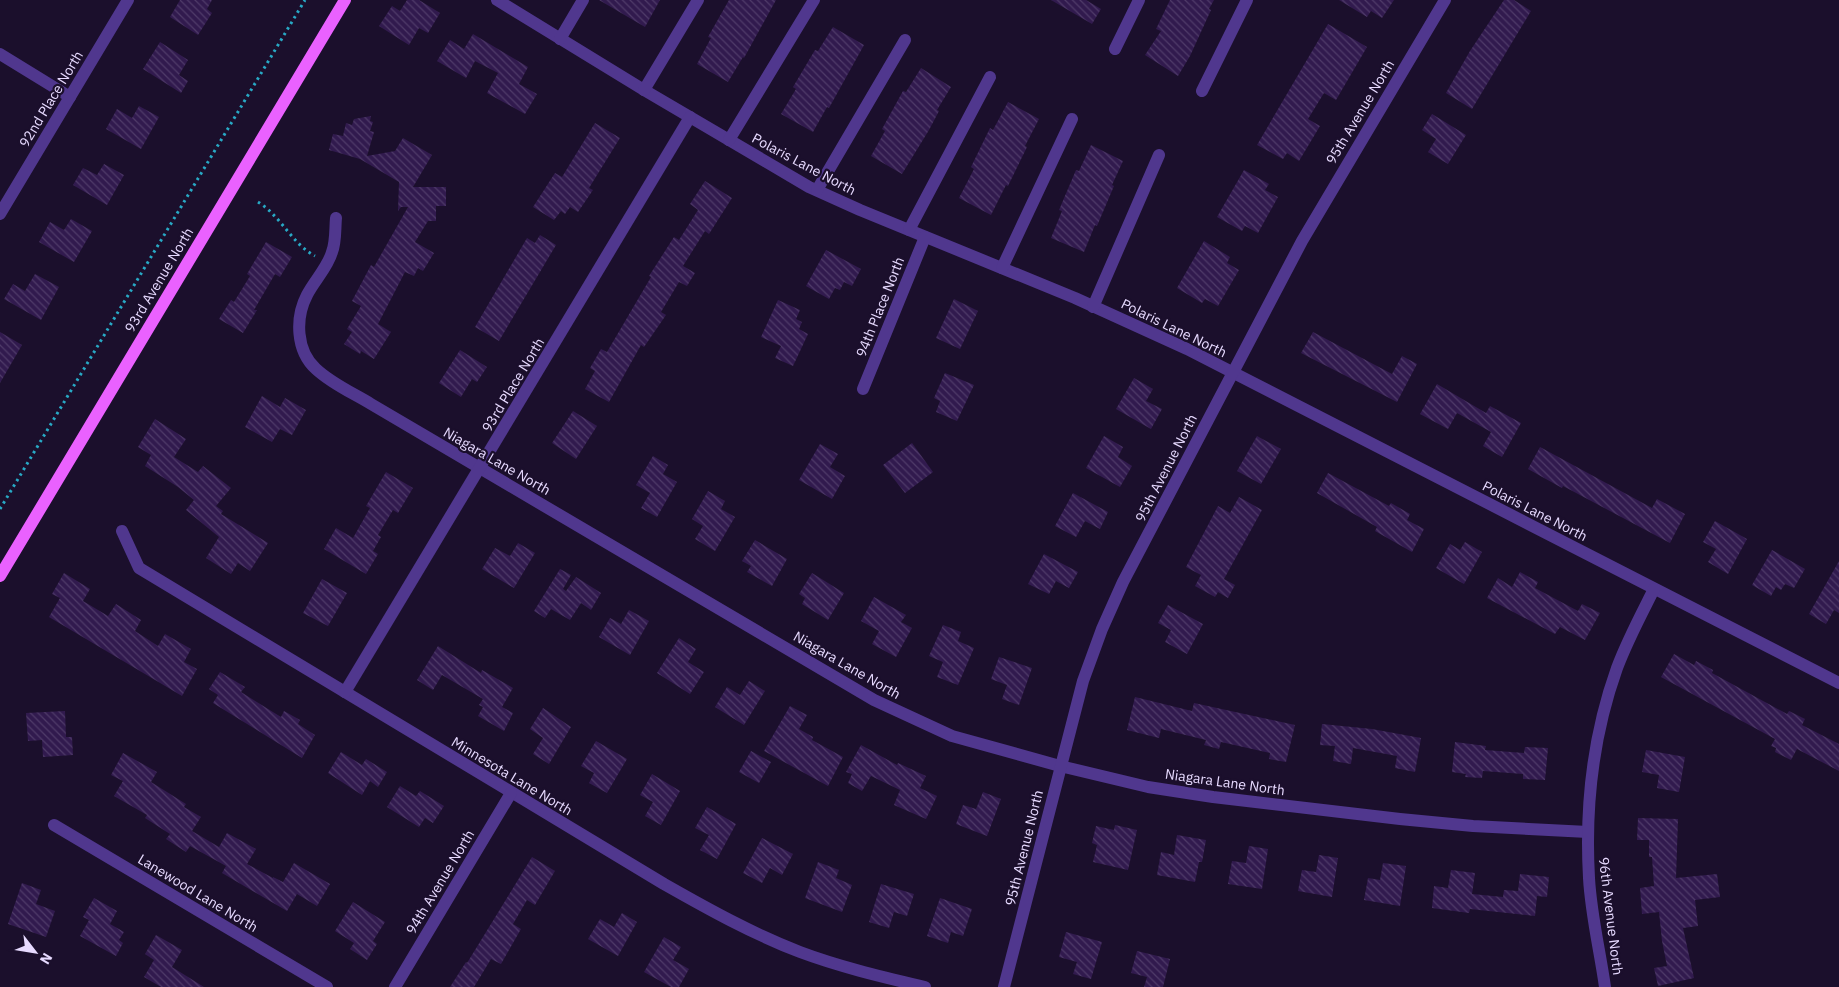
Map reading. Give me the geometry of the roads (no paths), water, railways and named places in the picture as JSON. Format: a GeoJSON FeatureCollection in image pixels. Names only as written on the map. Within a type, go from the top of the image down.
{"type":"FeatureCollection","features":[{"type":"Feature","properties":{"kind":"main road","name":"93rd Avenue North"},"geometry":{"type":"LineString","coordinates":[[0,576],[345,0]]}},
{"type":"Feature","properties":{"kind":"street","name":"92nd Place North"},"geometry":{"type":"LineString","coordinates":[[0,214],[128,0]]}},
{"type":"Feature","properties":{"kind":"street","name":"Polaris Lane North"},"geometry":{"type":"LineString","coordinates":[[496,0],[644,90],[817,190],[1130,322],[1232,372],[1839,683]]}},
{"type":"Feature","properties":{"kind":"street"},"geometry":{"type":"LineString","coordinates":[[560,38],[583,0]]}},
{"type":"Feature","properties":{"kind":"street"},"geometry":{"type":"LineString","coordinates":[[644,90],[698,0]]}},
{"type":"Feature","properties":{"kind":"street"},"geometry":{"type":"LineString","coordinates":[[729,140],[814,0]]}},
{"type":"Feature","properties":{"kind":"street"},"geometry":{"type":"LineString","coordinates":[[1115,49],[1139,0]]}},
{"type":"Feature","properties":{"kind":"street"},"geometry":{"type":"LineString","coordinates":[[1202,91],[1247,0]]}},
{"type":"Feature","properties":{"kind":"street","name":"95th Avenue North"},"geometry":{"type":"LineString","coordinates":[[1004,987],[1083,681],[1102,629],[1124,582],[1232,372],[1306,233],[1445,0]]}},
{"type":"Feature","properties":{"kind":"street"},"geometry":{"type":"LineString","coordinates":[[817,190],[905,40]]}},
{"type":"Feature","properties":{"kind":"street"},"geometry":{"type":"LineString","coordinates":[[0,54],[70,97]]}},
{"type":"Feature","properties":{"kind":"street"},"geometry":{"type":"LineString","coordinates":[[909,230],[990,77]]}},
{"type":"Feature","properties":{"kind":"street","name":"93rd Place North"},"geometry":{"type":"LineString","coordinates":[[345,692],[690,117]]}},
{"type":"Feature","properties":{"kind":"street"},"geometry":{"type":"LineString","coordinates":[[1002,268],[1072,119]]}},
{"type":"Feature","properties":{"kind":"street"},"geometry":{"type":"LineString","coordinates":[[1094,306],[1159,155]]}},
{"type":"Feature","properties":{"kind":"street","name":"Niagara Lane North"},"geometry":{"type":"LineString","coordinates":[[336,218],[332,252],[306,296],[300,315],[299,335],[305,353],[315,368],[330,379],[874,700],[952,736],[1060,766],[1148,787],[1213,797],[1400,819],[1588,832]]}},
{"type":"Feature","properties":{"kind":"street","name":"94th Place North"},"geometry":{"type":"LineString","coordinates":[[862,388],[925,237]]}},
{"type":"Feature","properties":{"kind":"street","name":"Minnesota Lane North"},"geometry":{"type":"LineString","coordinates":[[122,531],[139,568],[664,884],[734,923],[800,952],[868,973],[925,987]]}},
{"type":"Feature","properties":{"kind":"street","name":"96th Avenue North"},"geometry":{"type":"LineString","coordinates":[[1605,987],[1595,932],[1589,880],[1588,832],[1592,771],[1603,714],[1617,668],[1654,589]]}},
{"type":"Feature","properties":{"kind":"street","name":"94th Avenue North"},"geometry":{"type":"LineString","coordinates":[[395,987],[511,793]]}},
{"type":"Feature","properties":{"kind":"street","name":"Lanewood Lane North"},"geometry":{"type":"LineString","coordinates":[[54,825],[327,987]]}}]}
